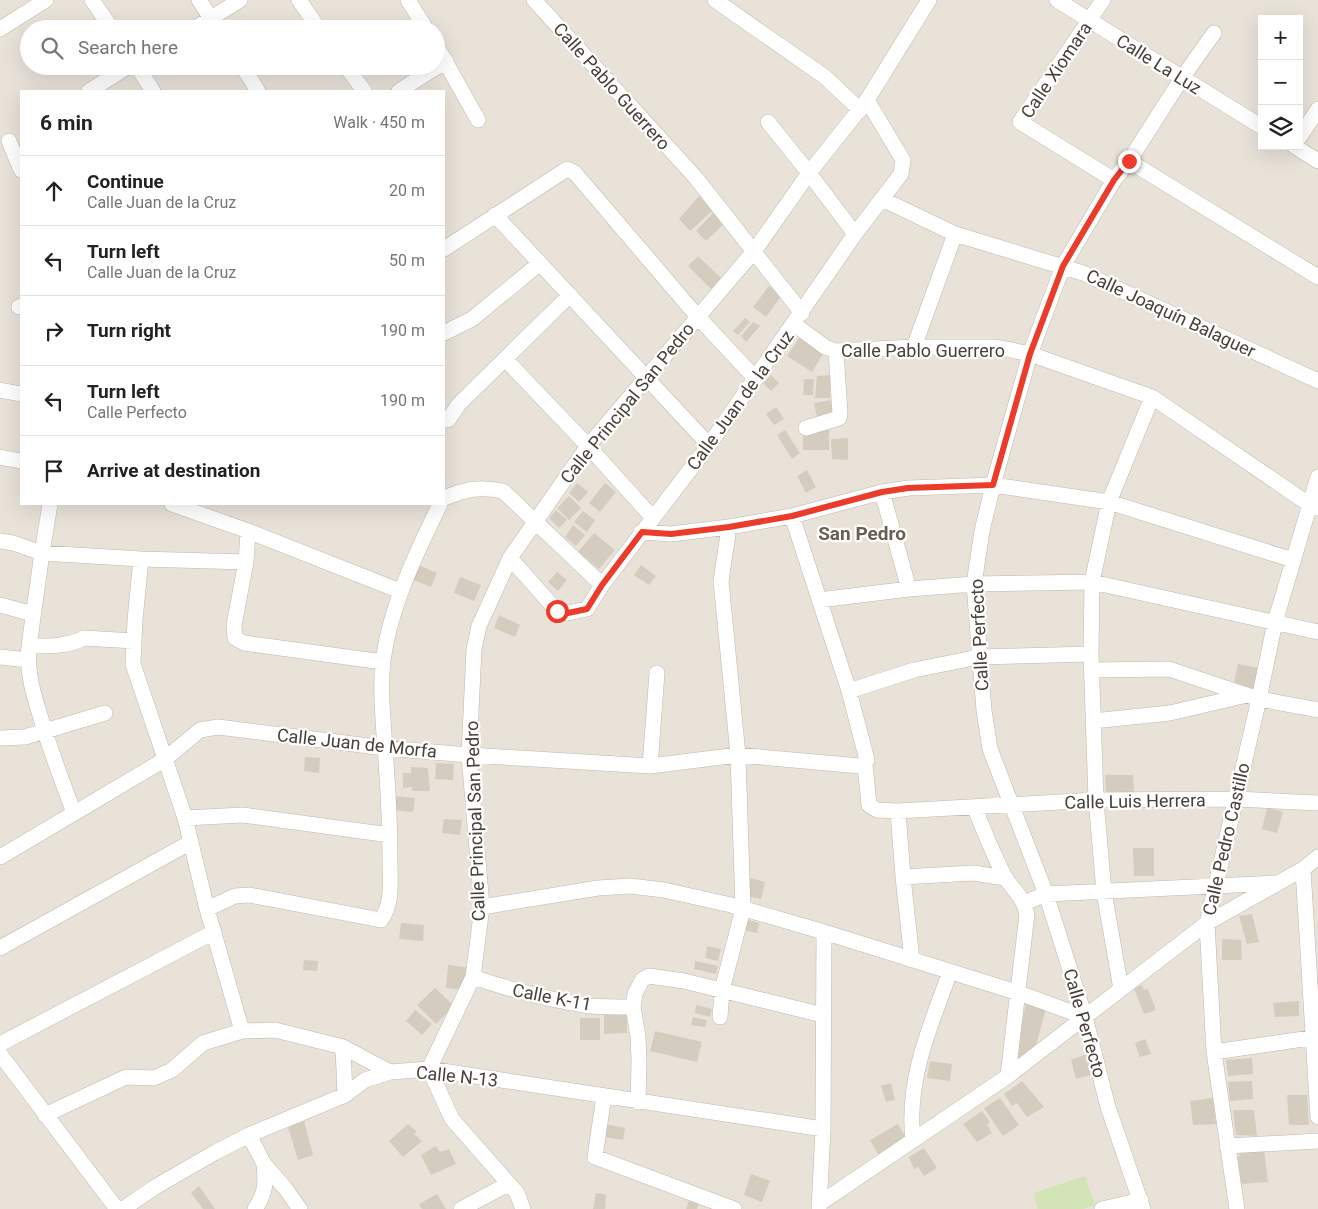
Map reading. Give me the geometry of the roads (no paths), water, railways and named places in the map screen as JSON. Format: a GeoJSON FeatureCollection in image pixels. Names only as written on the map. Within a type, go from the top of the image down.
{"type":"FeatureCollection","features":[{"type":"Feature","properties":{"kind":"street"},"geometry":{"type":"LineString","coordinates":[[0,29],[46,0]]}},
{"type":"Feature","properties":{"kind":"street"},"geometry":{"type":"LineString","coordinates":[[92,0],[106,20]]}},
{"type":"Feature","properties":{"kind":"street"},"geometry":{"type":"LineString","coordinates":[[199,0],[212,20]]}},
{"type":"Feature","properties":{"kind":"street"},"geometry":{"type":"LineString","coordinates":[[218,20],[240,0]]}},
{"type":"Feature","properties":{"kind":"street"},"geometry":{"type":"LineString","coordinates":[[299,0],[313,20]]}},
{"type":"Feature","properties":{"kind":"street"},"geometry":{"type":"LineString","coordinates":[[408,0],[420,20]]}},
{"type":"Feature","properties":{"kind":"street","name":"Calle Pablo Guerrero"},"geometry":{"type":"LineString","coordinates":[[534,0],[696,178],[755,250],[798,319],[825,347],[836,350],[914,347],[996,347],[1030,354],[1152,397],[1314,507]]}},
{"type":"Feature","properties":{"kind":"street","name":"Calle Juan de la Cruz"},"geometry":{"type":"LineString","coordinates":[[510,558],[557,611],[568,613],[587,609],[602,585],[710,445],[855,234],[901,174],[903,160],[863,105],[715,0]]}},
{"type":"Feature","properties":{"kind":"street","name":"Calle Principal San Pedro"},"geometry":{"type":"LineString","coordinates":[[429,1069],[473,977],[482,907],[469,755],[474,649],[479,626],[510,558],[588,446],[755,250],[810,173],[863,105],[929,0]]}},
{"type":"Feature","properties":{"kind":"street","name":"Calle La Luz"},"geometry":{"type":"LineString","coordinates":[[1057,0],[1258,125]]}},
{"type":"Feature","properties":{"kind":"street","name":"Calle Xiomara"},"geometry":{"type":"LineString","coordinates":[[1103,0],[1020,122],[1114,180]]}},
{"type":"Feature","properties":{"kind":"street","name":"Calle Perfecto"},"geometry":{"type":"LineString","coordinates":[[1142,1205],[1108,1107],[1085,1017],[1046,894],[990,748],[984,710],[974,584],[982,531],[993,485],[1030,354],[1063,266],[1114,180],[1129,161],[1182,78],[1214,33]]}},
{"type":"Feature","properties":{"kind":"street"},"geometry":{"type":"LineString","coordinates":[[446,61],[478,120]]}},
{"type":"Feature","properties":{"kind":"street"},"geometry":{"type":"LineString","coordinates":[[91,90],[115,75]]}},
{"type":"Feature","properties":{"kind":"street"},"geometry":{"type":"LineString","coordinates":[[143,75],[152,90]]}},
{"type":"Feature","properties":{"kind":"street"},"geometry":{"type":"LineString","coordinates":[[248,75],[257,90]]}},
{"type":"Feature","properties":{"kind":"street"},"geometry":{"type":"LineString","coordinates":[[352,75],[363,90]]}},
{"type":"Feature","properties":{"kind":"street"},"geometry":{"type":"LineString","coordinates":[[401,90],[424,75]]}},
{"type":"Feature","properties":{"kind":"street"},"geometry":{"type":"LineString","coordinates":[[1303,132],[1318,109]]}},
{"type":"Feature","properties":{"kind":"street"},"geometry":{"type":"LineString","coordinates":[[768,122],[810,173],[855,234]]}},
{"type":"Feature","properties":{"kind":"street"},"geometry":{"type":"LineString","coordinates":[[10,140],[20,167]]}},
{"type":"Feature","properties":{"kind":"street"},"geometry":{"type":"LineString","coordinates":[[1300,150],[1318,161]]}},
{"type":"Feature","properties":{"kind":"street"},"geometry":{"type":"LineString","coordinates":[[1129,161],[1318,277]]}},
{"type":"Feature","properties":{"kind":"street"},"geometry":{"type":"LineString","coordinates":[[445,248],[567,170],[575,173],[697,316],[756,379]]}},
{"type":"Feature","properties":{"kind":"street","name":"Calle Joaquín Balaguer"},"geometry":{"type":"LineString","coordinates":[[882,198],[955,234],[1084,273],[1318,381]]}},
{"type":"Feature","properties":{"kind":"street"},"geometry":{"type":"LineString","coordinates":[[495,215],[710,445]]}},
{"type":"Feature","properties":{"kind":"street"},"geometry":{"type":"LineString","coordinates":[[914,347],[955,234]]}},
{"type":"Feature","properties":{"kind":"street"},"geometry":{"type":"LineString","coordinates":[[445,332],[472,319],[539,264]]}},
{"type":"Feature","properties":{"kind":"street"},"geometry":{"type":"LineString","coordinates":[[448,420],[459,404],[570,295]]}},
{"type":"Feature","properties":{"kind":"street"},"geometry":{"type":"LineString","coordinates":[[806,428],[839,418],[836,350]]}},
{"type":"Feature","properties":{"kind":"street"},"geometry":{"type":"LineString","coordinates":[[505,359],[653,518]]}},
{"type":"Feature","properties":{"kind":"street"},"geometry":{"type":"LineString","coordinates":[[0,390],[20,394]]}},
{"type":"Feature","properties":{"kind":"street"},"geometry":{"type":"LineString","coordinates":[[1121,989],[1104,892],[1096,800],[1091,654],[1092,582],[1109,502],[1152,397]]}},
{"type":"Feature","properties":{"kind":"street"},"geometry":{"type":"LineString","coordinates":[[0,457],[20,462]]}},
{"type":"Feature","properties":{"kind":"street","name":"Calle Pedro Castillo"},"geometry":{"type":"LineString","coordinates":[[1237,1209],[1214,1052],[1206,923],[1236,799],[1253,697],[1293,560],[1314,507],[1318,477]]}},
{"type":"Feature","properties":{"kind":"street"},"geometry":{"type":"LineString","coordinates":[[642,532],[671,534],[729,527],[792,516],[882,492],[908,488],[993,485],[1109,502],[1293,560]]}},
{"type":"Feature","properties":{"kind":"street"},"geometry":{"type":"LineString","coordinates":[[445,498],[465,490],[484,487],[503,491],[602,585]]}},
{"type":"Feature","properties":{"kind":"street"},"geometry":{"type":"LineString","coordinates":[[882,492],[909,589]]}},
{"type":"Feature","properties":{"kind":"street"},"geometry":{"type":"LineString","coordinates":[[50,505],[28,653],[30,685],[54,760],[74,812]]}},
{"type":"Feature","properties":{"kind":"street"},"geometry":{"type":"LineString","coordinates":[[175,505],[248,531],[400,591]]}},
{"type":"Feature","properties":{"kind":"street"},"geometry":{"type":"LineString","coordinates":[[207,909],[235,896],[249,895],[381,920],[386,912],[390,900],[390,835],[382,707],[383,662],[388,634],[400,591],[440,505]]}},
{"type":"Feature","properties":{"kind":"street"},"geometry":{"type":"LineString","coordinates":[[792,516],[849,691],[866,762]]}},
{"type":"Feature","properties":{"kind":"street"},"geometry":{"type":"LineString","coordinates":[[720,1017],[722,990],[743,909],[738,755],[721,581],[729,527]]}},
{"type":"Feature","properties":{"kind":"street"},"geometry":{"type":"LineString","coordinates":[[248,531],[246,562],[234,625],[236,638],[244,643],[383,662]]}},
{"type":"Feature","properties":{"kind":"street"},"geometry":{"type":"LineString","coordinates":[[0,541],[13,543],[42,553],[141,560],[246,562]]}},
{"type":"Feature","properties":{"kind":"street"},"geometry":{"type":"LineString","coordinates":[[141,560],[133,664],[164,760],[186,818],[207,909],[242,1031]]}},
{"type":"Feature","properties":{"kind":"street"},"geometry":{"type":"LineString","coordinates":[[819,600],[909,589],[974,584],[1092,582],[1318,632]]}},
{"type":"Feature","properties":{"kind":"street"},"geometry":{"type":"LineString","coordinates":[[0,605],[33,614]]}},
{"type":"Feature","properties":{"kind":"street"},"geometry":{"type":"LineString","coordinates":[[0,657],[78,642],[84,638],[134,641]]}},
{"type":"Feature","properties":{"kind":"street"},"geometry":{"type":"LineString","coordinates":[[849,691],[914,670],[979,657],[1091,654]]}},
{"type":"Feature","properties":{"kind":"street"},"geometry":{"type":"LineString","coordinates":[[1093,670],[1169,669],[1253,697],[1318,710]]}},
{"type":"Feature","properties":{"kind":"street"},"geometry":{"type":"LineString","coordinates":[[650,766],[657,673]]}},
{"type":"Feature","properties":{"kind":"street"},"geometry":{"type":"LineString","coordinates":[[1093,721],[1170,713],[1253,697]]}},
{"type":"Feature","properties":{"kind":"street"},"geometry":{"type":"LineString","coordinates":[[0,738],[25,737],[105,713]]}},
{"type":"Feature","properties":{"kind":"street","name":"Calle Juan de Morfa"},"geometry":{"type":"LineString","coordinates":[[0,857],[164,760],[200,730],[218,727],[385,748],[650,766],[738,755],[860,766],[866,762]]}},
{"type":"Feature","properties":{"kind":"street","name":"Calle Luis Herrera"},"geometry":{"type":"LineString","coordinates":[[866,762],[869,805],[877,810],[898,811],[1096,800],[1236,799],[1318,801]]}},
{"type":"Feature","properties":{"kind":"street"},"geometry":{"type":"LineString","coordinates":[[974,807],[1006,878],[1024,903],[1026,914],[1019,993],[1008,1076]]}},
{"type":"Feature","properties":{"kind":"street"},"geometry":{"type":"LineString","coordinates":[[898,811],[912,960]]}},
{"type":"Feature","properties":{"kind":"street"},"geometry":{"type":"LineString","coordinates":[[186,818],[243,815],[390,835]]}},
{"type":"Feature","properties":{"kind":"street"},"geometry":{"type":"LineString","coordinates":[[0,948],[192,842]]}},
{"type":"Feature","properties":{"kind":"street"},"geometry":{"type":"LineString","coordinates":[[819,1206],[1008,1076],[1206,923],[1303,870],[1318,857]]}},
{"type":"Feature","properties":{"kind":"street"},"geometry":{"type":"LineString","coordinates":[[1303,870],[1315,1038],[1318,1117]]}},
{"type":"Feature","properties":{"kind":"street"},"geometry":{"type":"LineString","coordinates":[[903,877],[973,872],[1006,878]]}},
{"type":"Feature","properties":{"kind":"street"},"geometry":{"type":"LineString","coordinates":[[1024,903],[1046,894],[1280,882]]}},
{"type":"Feature","properties":{"kind":"street"},"geometry":{"type":"LineString","coordinates":[[482,907],[598,888],[630,886],[664,890],[743,909],[824,932],[1019,993],[1085,1017]]}},
{"type":"Feature","properties":{"kind":"street"},"geometry":{"type":"LineString","coordinates":[[0,1044],[214,932]]}},
{"type":"Feature","properties":{"kind":"street"},"geometry":{"type":"LineString","coordinates":[[819,1206],[823,1129],[824,932]]}},
{"type":"Feature","properties":{"kind":"street"},"geometry":{"type":"LineString","coordinates":[[913,1140],[912,1098],[916,1072],[925,1038],[950,972]]}},
{"type":"Feature","properties":{"kind":"street"},"geometry":{"type":"LineString","coordinates":[[638,1102],[638,1036],[632,1007],[635,994],[642,980],[649,976],[684,981],[823,1015]]}},
{"type":"Feature","properties":{"kind":"street","name":"Calle K-11"},"geometry":{"type":"LineString","coordinates":[[473,977],[511,990],[551,999],[592,1006],[632,1007]]}},
{"type":"Feature","properties":{"kind":"street"},"geometry":{"type":"LineString","coordinates":[[45,1115],[126,1077],[154,1078],[172,1070],[203,1043],[242,1031],[275,1030],[343,1047],[390,1072]]}},
{"type":"Feature","properties":{"kind":"street"},"geometry":{"type":"LineString","coordinates":[[1214,1052],[1315,1038]]}},
{"type":"Feature","properties":{"kind":"street"},"geometry":{"type":"LineString","coordinates":[[343,1047],[345,1095]]}},
{"type":"Feature","properties":{"kind":"street"},"geometry":{"type":"LineString","coordinates":[[0,1054],[117,1209]]}},
{"type":"Feature","properties":{"kind":"street"},"geometry":{"type":"LineString","coordinates":[[429,1069],[452,1120],[517,1194],[523,1209]]}},
{"type":"Feature","properties":{"kind":"street","name":"Calle N-13"},"geometry":{"type":"LineString","coordinates":[[123,1209],[172,1177],[249,1135],[345,1095],[365,1080],[390,1072],[429,1069],[823,1129]]}},
{"type":"Feature","properties":{"kind":"street"},"geometry":{"type":"LineString","coordinates":[[604,1096],[595,1157],[734,1209]]}},
{"type":"Feature","properties":{"kind":"street"},"geometry":{"type":"LineString","coordinates":[[249,1135],[264,1164],[300,1209]]}},
{"type":"Feature","properties":{"kind":"street"},"geometry":{"type":"LineString","coordinates":[[1227,1146],[1318,1141]]}},
{"type":"Feature","properties":{"kind":"street"},"geometry":{"type":"LineString","coordinates":[[254,1209],[261,1200],[266,1184],[264,1164]]}},
{"type":"Feature","properties":{"kind":"street"},"geometry":{"type":"LineString","coordinates":[[461,1209],[508,1184]]}},
{"type":"Feature","properties":{"kind":"street"},"geometry":{"type":"LineString","coordinates":[[1102,1209],[1142,1205]]}},
{"type":"Feature","properties":{"kind":"district","name":"San Pedro"},"geometry":{"type":"Point","coordinates":[862,533]}}]}
